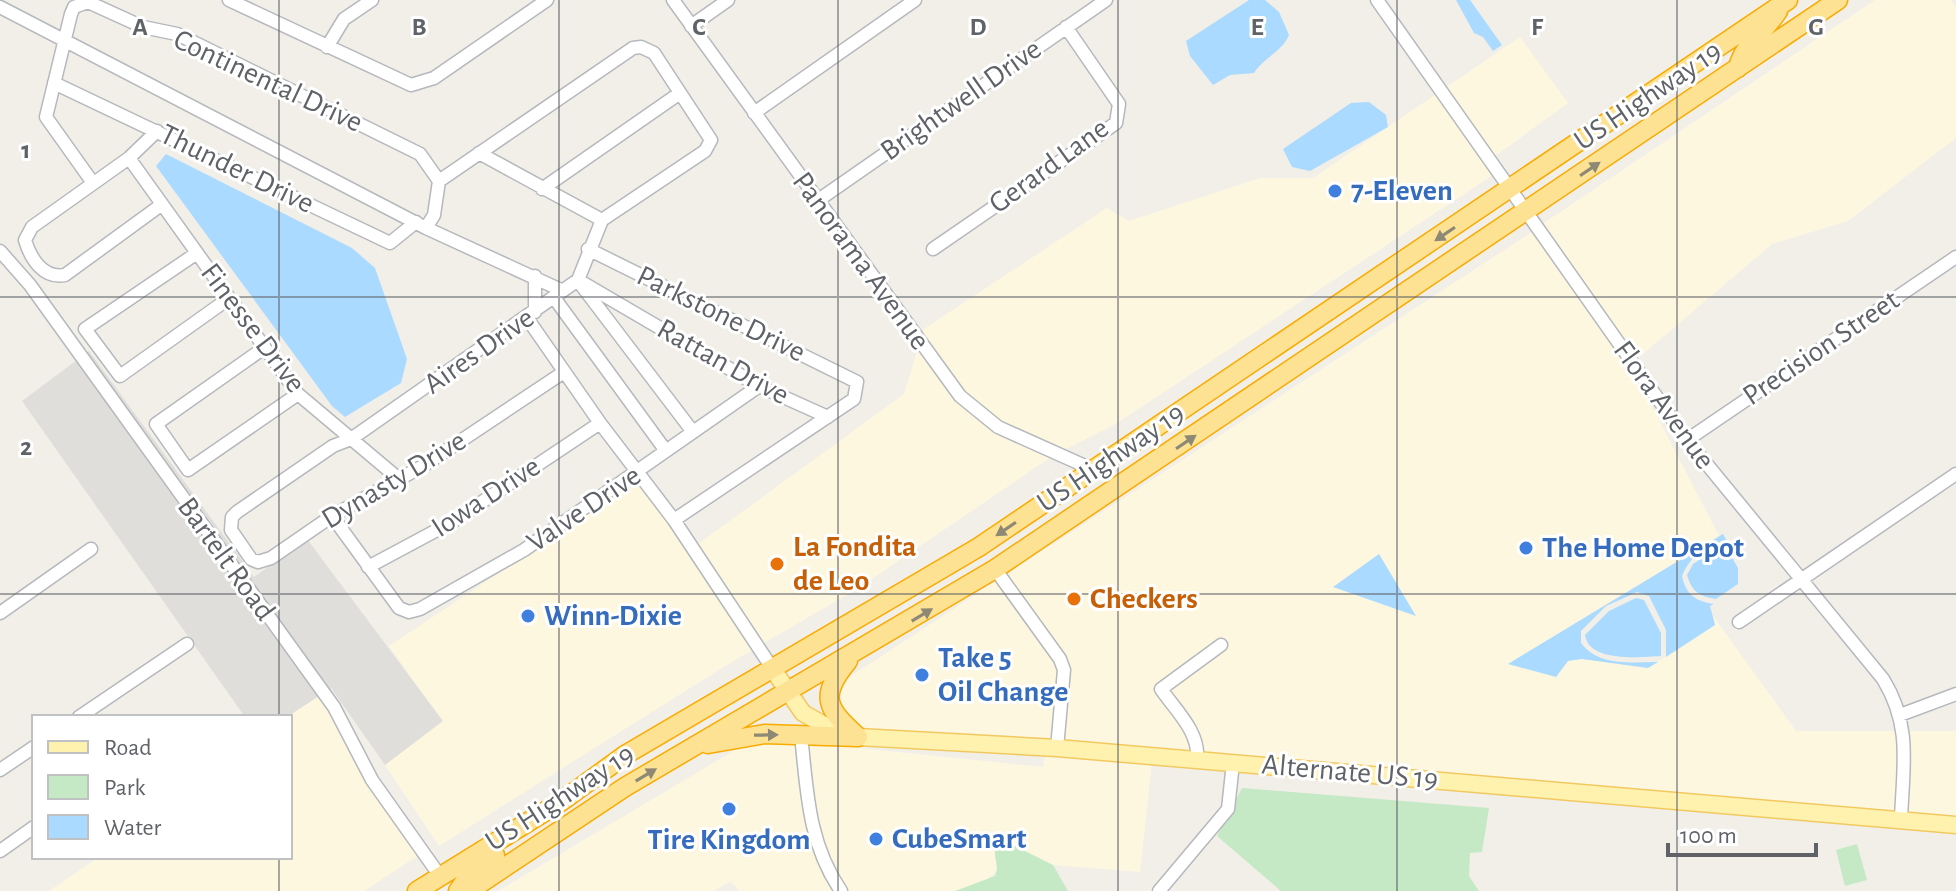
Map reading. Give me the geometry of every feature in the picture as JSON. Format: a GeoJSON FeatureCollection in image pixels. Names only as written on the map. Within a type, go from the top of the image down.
{"type":"FeatureCollection","features":[{"type":"Feature","properties":{"kind":"highway","name":"US Highway 19"},"geometry":{"type":"LineString","coordinates":[[469,891],[690,748],[963,590],[1838,0]]}},
{"type":"Feature","properties":{"kind":"highway","name":"US Highway 19"},"geometry":{"type":"LineString","coordinates":[[417,891],[562,801],[625,755],[932,577],[1785,2]]}},
{"type":"Feature","properties":{"kind":"highway"},"geometry":{"type":"LineString","coordinates":[[1738,68],[1741,55],[1766,32],[1785,2]]}},
{"type":"Feature","properties":{"kind":"highway"},"geometry":{"type":"LineString","coordinates":[[1141,472],[1137,464],[1141,452],[1192,416],[1210,392]]}},
{"type":"Feature","properties":{"kind":"highway"},"geometry":{"type":"LineString","coordinates":[[963,590],[1004,552],[1089,495],[1096,487],[1094,470]]}},
{"type":"Feature","properties":{"kind":"highway"},"geometry":{"type":"LineString","coordinates":[[854,654],[835,677],[828,695],[835,716],[858,737]]}},
{"type":"Feature","properties":{"kind":"highway"},"geometry":{"type":"LineString","coordinates":[[690,748],[764,734],[858,737]]}},
{"type":"Feature","properties":{"kind":"highway"},"geometry":{"type":"LineString","coordinates":[[458,891],[472,871],[518,839],[562,801]]}},
{"type":"Feature","properties":{"kind":"main road","name":"Alternate US 19"},"geometry":{"type":"LineString","coordinates":[[772,668],[811,718],[858,737],[1057,748],[1956,825]]}},
{"type":"Feature","properties":{"kind":"street"},"geometry":{"type":"LineString","coordinates":[[229,0],[411,85],[422,83],[547,0]]}},
{"type":"Feature","properties":{"kind":"street"},"geometry":{"type":"LineString","coordinates":[[327,47],[344,19],[372,0]]}},
{"type":"Feature","properties":{"kind":"street","name":"Panorama Avenue"},"geometry":{"type":"LineString","coordinates":[[673,0],[948,381],[974,409],[998,427],[1094,470]]}},
{"type":"Feature","properties":{"kind":"street"},"geometry":{"type":"LineString","coordinates":[[691,26],[728,0]]}},
{"type":"Feature","properties":{"kind":"street"},"geometry":{"type":"LineString","coordinates":[[754,113],[915,0]]}},
{"type":"Feature","properties":{"kind":"street","name":"Brightwell Drive"},"geometry":{"type":"LineString","coordinates":[[817,201],[1106,0]]}},
{"type":"Feature","properties":{"kind":"street","name":"Flora Avenue"},"geometry":{"type":"LineString","coordinates":[[1377,0],[1687,440],[1883,679],[1905,731],[1901,819]]}},
{"type":"Feature","properties":{"kind":"street","name":"Continental Drive"},"geometry":{"type":"LineString","coordinates":[[66,44],[74,7],[88,2],[143,27],[177,34],[420,154],[439,181]]}},
{"type":"Feature","properties":{"kind":"street","name":"Continental Drive"},"geometry":{"type":"LineString","coordinates":[[0,7],[66,44],[421,225],[535,276],[558,294]]}},
{"type":"Feature","properties":{"kind":"street","name":"Gerard Lane"},"geometry":{"type":"LineString","coordinates":[[933,249],[1116,123],[1119,104],[1066,27]]}},
{"type":"Feature","properties":{"kind":"street"},"geometry":{"type":"LineString","coordinates":[[66,44],[46,117],[93,183]]}},
{"type":"Feature","properties":{"kind":"street"},"geometry":{"type":"LineString","coordinates":[[421,225],[434,215],[439,181],[633,48],[641,47],[654,53],[710,133],[705,151],[602,220],[578,280],[693,432]]}},
{"type":"Feature","properties":{"kind":"street","name":"Thunder Drive"},"geometry":{"type":"LineString","coordinates":[[54,83],[390,243],[421,225]]}},
{"type":"Feature","properties":{"kind":"street"},"geometry":{"type":"LineString","coordinates":[[542,189],[680,93]]}},
{"type":"Feature","properties":{"kind":"street"},"geometry":{"type":"LineString","coordinates":[[157,131],[129,158],[32,227],[25,240],[44,272],[51,276],[65,275],[161,205]]}},
{"type":"Feature","properties":{"kind":"street"},"geometry":{"type":"LineString","coordinates":[[479,153],[602,220]]}},
{"type":"Feature","properties":{"kind":"street","name":"Finesse Drive"},"geometry":{"type":"LineString","coordinates":[[129,158],[298,394],[399,479]]}},
{"type":"Feature","properties":{"kind":"street","name":"Parkstone Drive"},"geometry":{"type":"LineString","coordinates":[[588,249],[854,378],[858,387],[854,399],[828,417]]}},
{"type":"Feature","properties":{"kind":"street","name":"Bartelt Road"},"geometry":{"type":"LineString","coordinates":[[0,252],[30,285],[334,707],[372,780],[440,876]]}},
{"type":"Feature","properties":{"kind":"street"},"geometry":{"type":"LineString","coordinates":[[197,253],[85,329],[120,376],[228,299]]}},
{"type":"Feature","properties":{"kind":"street","name":"Precision Street"},"geometry":{"type":"LineString","coordinates":[[1687,440],[1956,257]]}},
{"type":"Feature","properties":{"kind":"street"},"geometry":{"type":"LineString","coordinates":[[535,276],[531,315],[564,372],[674,520],[772,668]]}},
{"type":"Feature","properties":{"kind":"street","name":"Aires Drive"},"geometry":{"type":"LineString","coordinates":[[231,530],[232,517],[237,512],[333,446],[351,439],[578,280]]}},
{"type":"Feature","properties":{"kind":"street","name":"Rattan Drive"},"geometry":{"type":"LineString","coordinates":[[578,280],[759,386],[828,417]]}},
{"type":"Feature","properties":{"kind":"street"},"geometry":{"type":"LineString","coordinates":[[558,294],[666,451]]}},
{"type":"Feature","properties":{"kind":"street"},"geometry":{"type":"LineString","coordinates":[[264,348],[156,424],[188,470],[298,394]]}},
{"type":"Feature","properties":{"kind":"street","name":"Dynasty Drive"},"geometry":{"type":"LineString","coordinates":[[231,530],[251,559],[264,561],[332,516],[399,479],[564,372]]}},
{"type":"Feature","properties":{"kind":"street","name":"Valve Drive"},"geometry":{"type":"LineString","coordinates":[[368,567],[399,608],[409,612],[420,609],[524,550],[759,386]]}},
{"type":"Feature","properties":{"kind":"street"},"geometry":{"type":"LineString","coordinates":[[674,520],[828,417]]}},
{"type":"Feature","properties":{"kind":"street","name":"Iowa Drive"},"geometry":{"type":"LineString","coordinates":[[368,567],[452,522],[600,423]]}},
{"type":"Feature","properties":{"kind":"street"},"geometry":{"type":"LineString","coordinates":[[1739,622],[1956,474]]}},
{"type":"Feature","properties":{"kind":"street"},"geometry":{"type":"LineString","coordinates":[[332,516],[368,567]]}},
{"type":"Feature","properties":{"kind":"street"},"geometry":{"type":"LineString","coordinates":[[0,613],[91,549]]}},
{"type":"Feature","properties":{"kind":"street"},"geometry":{"type":"LineString","coordinates":[[995,569],[1062,664],[1057,748]]}},
{"type":"Feature","properties":{"kind":"street"},"geometry":{"type":"LineString","coordinates":[[82,715],[187,644]]}},
{"type":"Feature","properties":{"kind":"street"},"geometry":{"type":"LineString","coordinates":[[1197,760],[1198,745],[1194,736],[1161,689],[1221,645]]}},
{"type":"Feature","properties":{"kind":"street"},"geometry":{"type":"LineString","coordinates":[[1900,715],[1956,694]]}},
{"type":"Feature","properties":{"kind":"street"},"geometry":{"type":"LineString","coordinates":[[801,735],[812,831],[820,857],[841,891]]}},
{"type":"Feature","properties":{"kind":"street"},"geometry":{"type":"LineString","coordinates":[[0,770],[32,748]]}},
{"type":"Feature","properties":{"kind":"street"},"geometry":{"type":"LineString","coordinates":[[1159,891],[1228,809],[1233,763]]}},
{"type":"Feature","properties":{"kind":"street"},"geometry":{"type":"LineString","coordinates":[[0,851],[32,828]]}},
{"type":"Feature","properties":{"kind":"shaded area"},"geometry":{"type":"Polygon","coordinates":[[[1875,0],[1951,0],[1956,7],[1956,138],[1848,221],[1772,244],[1637,359],[1541,225],[1875,0]]]}},
{"type":"Feature","properties":{"kind":"shaded area"},"geometry":{"type":"Polygon","coordinates":[[[1520,37],[1568,103],[1494,157],[1502,169],[1117,423],[1051,457],[860,587],[725,666],[439,846],[385,765],[442,721],[389,646],[648,474],[698,544],[904,394],[924,329],[1107,208],[1129,221],[1260,178],[1313,178],[1520,37]]]}},
{"type":"Feature","properties":{"kind":"shaded area"},"geometry":{"type":"Polygon","coordinates":[[[1532,232],[1643,389],[1719,536],[1509,664],[1582,659],[1648,668],[1715,625],[1713,616],[1796,731],[1899,731],[1895,813],[861,732],[840,713],[837,685],[1532,232]]]}},
{"type":"Feature","properties":{"kind":"shaded area"},"geometry":{"type":"Polygon","coordinates":[[[89,351],[254,577],[307,539],[443,721],[385,765],[331,688],[290,715],[244,715],[22,401],[89,351]]]}},
{"type":"Feature","properties":{"kind":"shaded area"},"geometry":{"type":"Polygon","coordinates":[[[322,694],[419,855],[364,891],[49,891],[96,859],[292,859],[290,715],[322,694]]]}},
{"type":"Feature","properties":{"kind":"shaded area"},"geometry":{"type":"Polygon","coordinates":[[[1910,731],[1956,731],[1956,819],[1906,814],[1910,731]]]}},
{"type":"Feature","properties":{"kind":"shaded area"},"geometry":{"type":"Polygon","coordinates":[[[752,740],[1152,761],[1140,872],[1053,865],[999,838],[998,870],[984,882],[955,891],[846,891],[832,855],[844,891],[740,891],[730,881],[714,891],[498,891],[752,740]],[[830,745],[1043,767],[1044,756],[830,745]]]}},
{"type":"Feature","properties":{"kind":"green space"},"geometry":{"type":"Polygon","coordinates":[[[1242,788],[1489,808],[1482,852],[1470,853],[1469,876],[1479,891],[1281,891],[1217,836],[1242,788]]]}},
{"type":"Feature","properties":{"kind":"green space"},"geometry":{"type":"Polygon","coordinates":[[[999,838],[1053,865],[1068,891],[955,891],[995,876],[995,850],[999,838]]]}},
{"type":"Feature","properties":{"kind":"green space"},"geometry":{"type":"Polygon","coordinates":[[[1857,844],[1867,880],[1845,886],[1836,850],[1857,844]]]}},
{"type":"Feature","properties":{"kind":"water"},"geometry":{"type":"Polygon","coordinates":[[[1249,0],[1265,0],[1279,12],[1289,35],[1254,73],[1230,75],[1213,85],[1190,56],[1186,41],[1249,0]]]}},
{"type":"Feature","properties":{"kind":"water"},"geometry":{"type":"Polygon","coordinates":[[[1456,0],[1470,0],[1502,45],[1493,51],[1483,37],[1474,33],[1456,0]]]}},
{"type":"Feature","properties":{"kind":"water"},"geometry":{"type":"Polygon","coordinates":[[[1369,102],[1386,115],[1388,127],[1310,171],[1292,167],[1283,149],[1351,103],[1369,102]]]}},
{"type":"Feature","properties":{"kind":"water"},"geometry":{"type":"Polygon","coordinates":[[[166,154],[352,248],[375,268],[407,359],[401,383],[345,417],[332,406],[156,166],[166,154]]]}},
{"type":"Feature","properties":{"kind":"water"},"geometry":{"type":"Polygon","coordinates":[[[1723,534],[1728,543],[1700,552],[1682,577],[1693,596],[1714,604],[1710,606],[1715,625],[1666,657],[1666,630],[1649,596],[1637,592],[1606,606],[1581,631],[1581,643],[1588,651],[1606,660],[1658,662],[1648,668],[1582,659],[1568,661],[1556,677],[1508,664],[1723,534]]]}},
{"type":"Feature","properties":{"kind":"water"},"geometry":{"type":"Polygon","coordinates":[[[1719,547],[1726,547],[1738,568],[1738,584],[1716,599],[1697,592],[1687,575],[1693,564],[1719,547]]]}},
{"type":"Feature","properties":{"kind":"water"},"geometry":{"type":"Polygon","coordinates":[[[1379,554],[1416,616],[1333,587],[1379,554]]]}},
{"type":"Feature","properties":{"kind":"water"},"geometry":{"type":"Polygon","coordinates":[[[1636,598],[1644,600],[1661,633],[1661,656],[1617,656],[1596,650],[1589,644],[1585,635],[1609,611],[1636,598]]]}},
{"type":"Feature","properties":{"kind":"place","name":"7-Eleven"},"geometry":{"type":"Point","coordinates":[1335,191]}},
{"type":"Feature","properties":{"kind":"place","name":"The Home Depot"},"geometry":{"type":"Point","coordinates":[1526,548]}},
{"type":"Feature","properties":{"kind":"place","name":"La Fondita de Leo"},"geometry":{"type":"Point","coordinates":[777,564]}},
{"type":"Feature","properties":{"kind":"place","name":"Checkers"},"geometry":{"type":"Point","coordinates":[1074,599]}},
{"type":"Feature","properties":{"kind":"place","name":"Winn-Dixie"},"geometry":{"type":"Point","coordinates":[528,616]}},
{"type":"Feature","properties":{"kind":"place","name":"Take 5 Oil Change"},"geometry":{"type":"Point","coordinates":[922,675]}},
{"type":"Feature","properties":{"kind":"place","name":"Tire Kingdom"},"geometry":{"type":"Point","coordinates":[729,809]}},
{"type":"Feature","properties":{"kind":"place","name":"CubeSmart"},"geometry":{"type":"Point","coordinates":[876,839]}}]}
